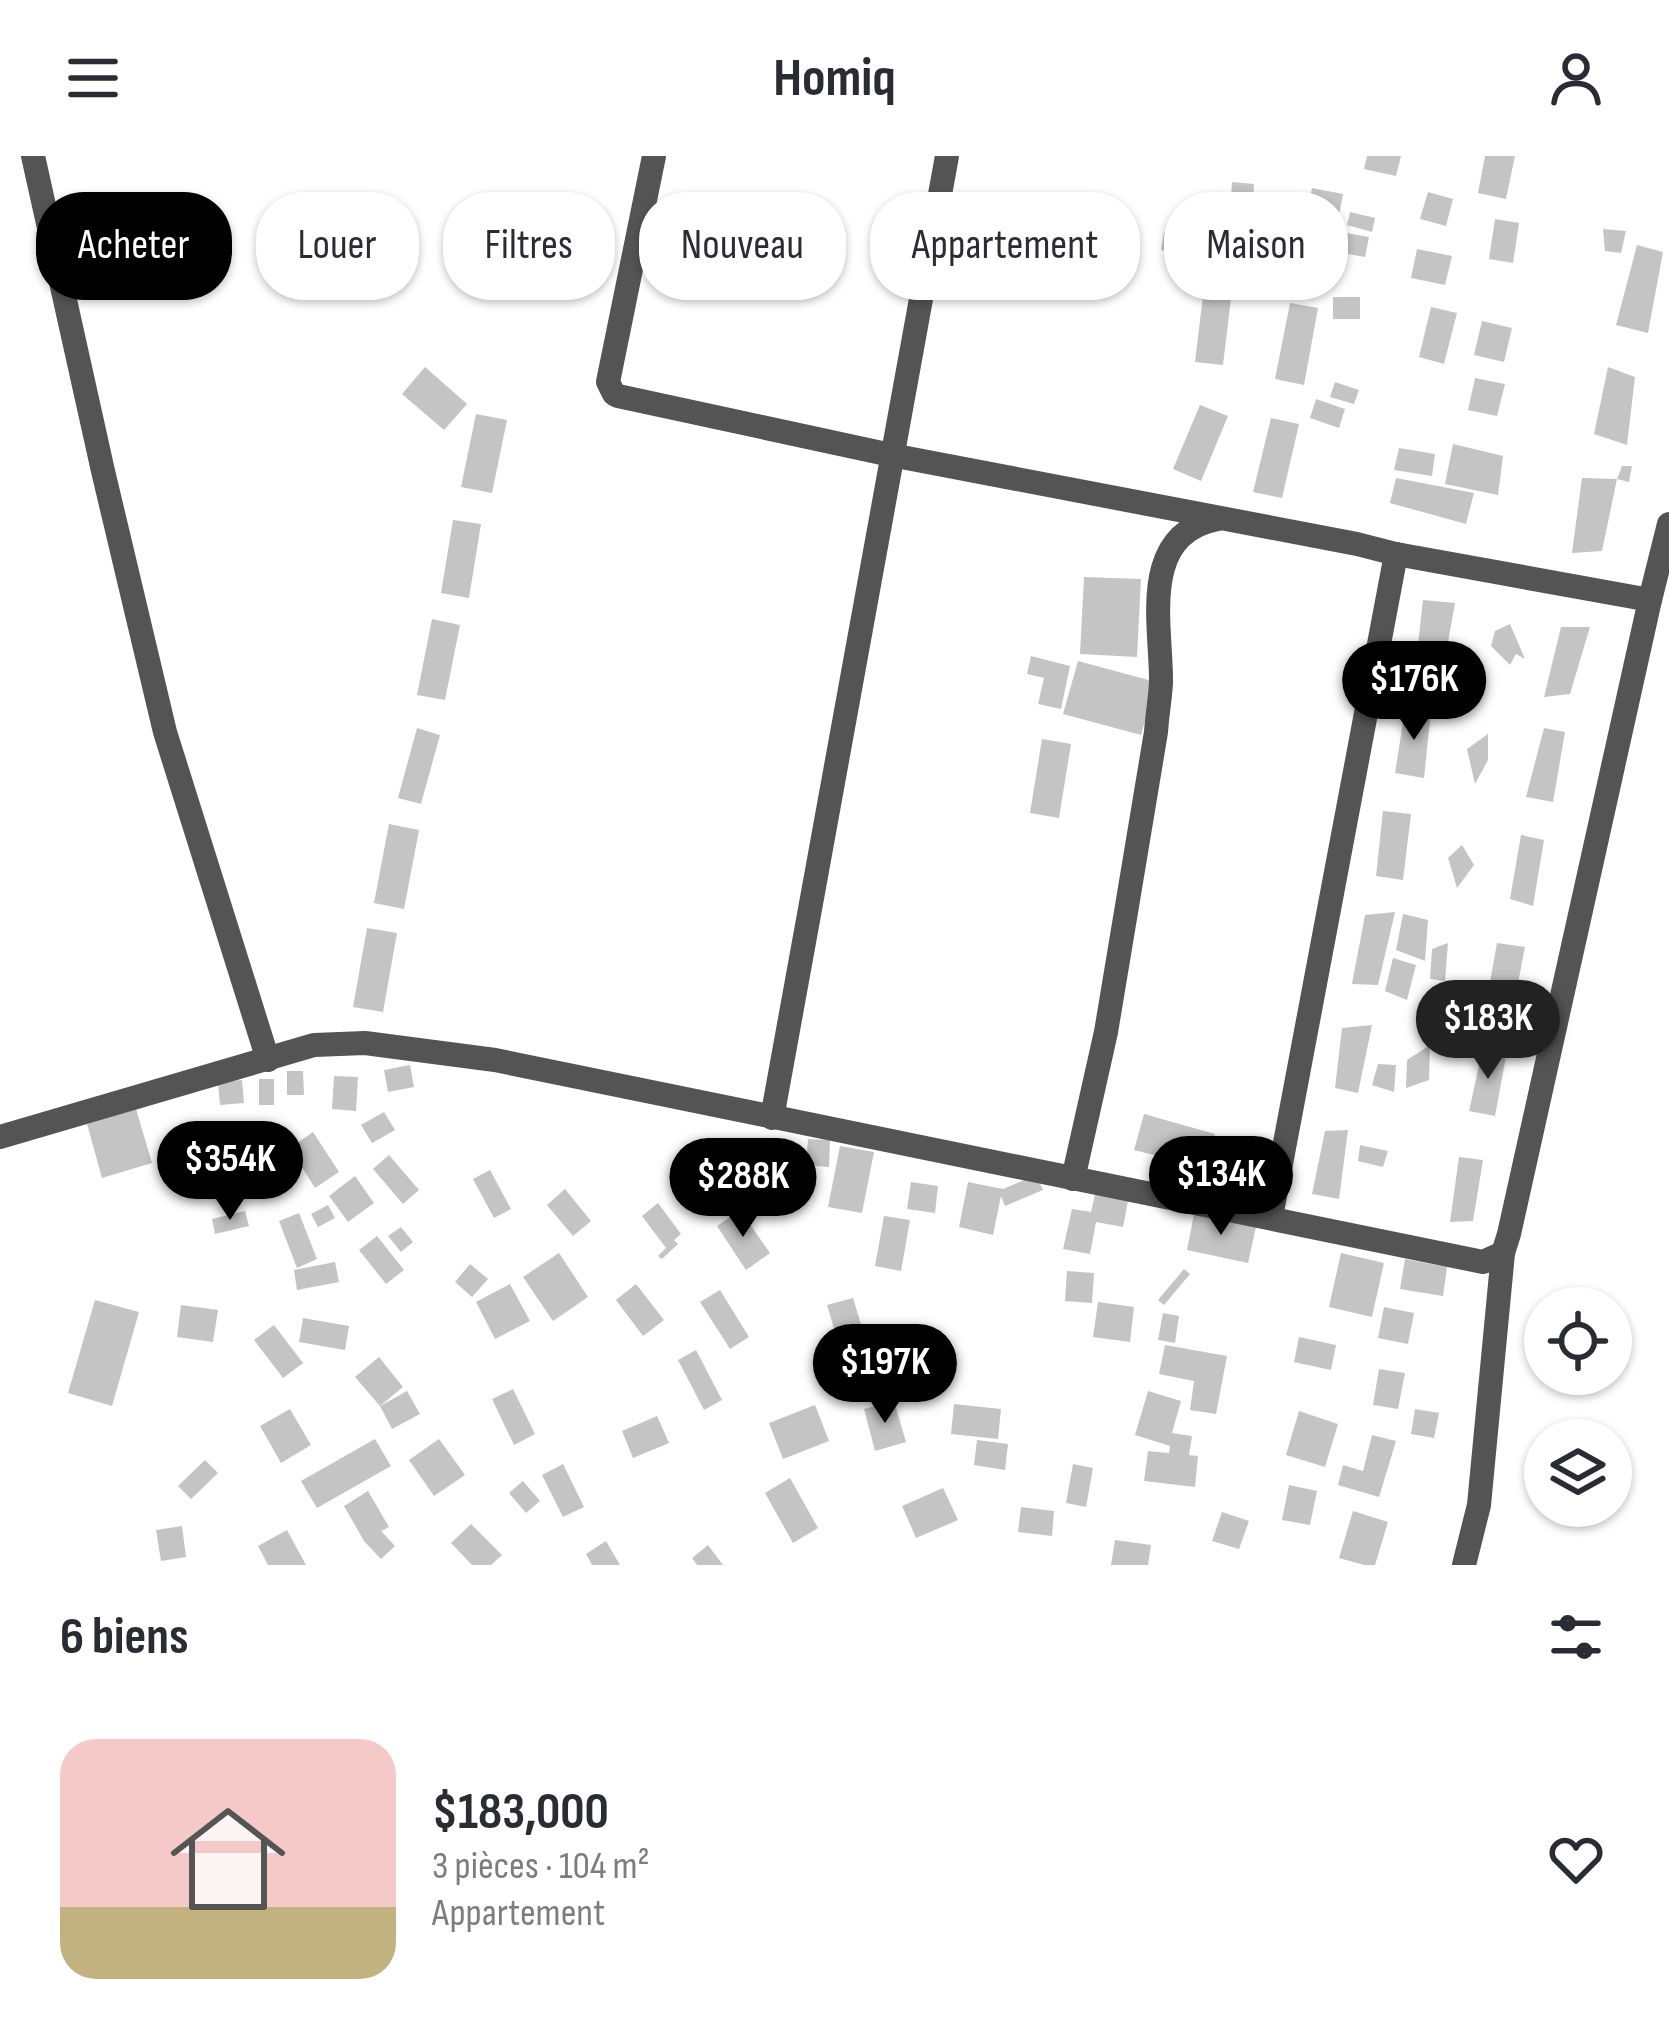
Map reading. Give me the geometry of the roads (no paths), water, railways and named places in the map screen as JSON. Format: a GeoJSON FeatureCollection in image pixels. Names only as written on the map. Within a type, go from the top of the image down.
{"type":"FeatureCollection","features":[{"type":"Feature","properties":{"kind":"street"},"geometry":{"type":"LineString","coordinates":[[33,156],[166,732],[268,1060]]}},
{"type":"Feature","properties":{"kind":"street"},"geometry":{"type":"LineString","coordinates":[[654,156],[608,382],[614,394],[891,455],[1650,600]]}},
{"type":"Feature","properties":{"kind":"street"},"geometry":{"type":"LineString","coordinates":[[772,1118],[947,156]]}},
{"type":"Feature","properties":{"kind":"street"},"geometry":{"type":"LineString","coordinates":[[1073,1179],[1106,1032],[1156,732],[1160,580],[1178,541],[1204,522],[1220,519]]}},
{"type":"Feature","properties":{"kind":"street"},"geometry":{"type":"LineString","coordinates":[[1463,1565],[1479,1505],[1503,1253],[1669,524]]}},
{"type":"Feature","properties":{"kind":"street"},"geometry":{"type":"LineString","coordinates":[[1271,1217],[1396,554]]}},
{"type":"Feature","properties":{"kind":"street"},"geometry":{"type":"LineString","coordinates":[[0,1137],[314,1046],[365,1043],[626,1084],[1483,1262],[1503,1253]]}}]}
